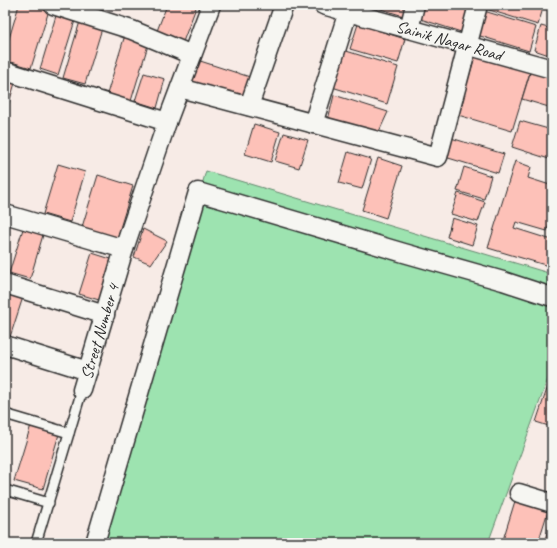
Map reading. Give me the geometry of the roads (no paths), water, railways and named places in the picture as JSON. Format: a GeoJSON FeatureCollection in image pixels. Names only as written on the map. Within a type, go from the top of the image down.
{"type":"FeatureCollection","features":[{"type":"Feature","properties":{"kind":"street"},"geometry":{"type":"LineString","coordinates":[[53,5],[132,30],[192,55]]}},
{"type":"Feature","properties":{"kind":"street","name":"Street Number 4"},"geometry":{"type":"LineString","coordinates":[[82,390],[124,249],[167,122],[211,5]]}},
{"type":"Feature","properties":{"kind":"street"},"geometry":{"type":"LineString","coordinates":[[249,106],[284,5]]}},
{"type":"Feature","properties":{"kind":"street","name":"Sainik Nagar Road"},"geometry":{"type":"LineString","coordinates":[[323,5],[350,9],[409,29],[552,69]]}},
{"type":"Feature","properties":{"kind":"street"},"geometry":{"type":"LineString","coordinates":[[409,29],[415,5]]}},
{"type":"Feature","properties":{"kind":"street"},"geometry":{"type":"LineString","coordinates":[[180,88],[438,158],[478,5]]}},
{"type":"Feature","properties":{"kind":"street"},"geometry":{"type":"LineString","coordinates":[[313,124],[350,9]]}},
{"type":"Feature","properties":{"kind":"street"},"geometry":{"type":"LineString","coordinates":[[5,71],[167,122]]}},
{"type":"Feature","properties":{"kind":"street"},"geometry":{"type":"LineString","coordinates":[[95,543],[198,192],[504,281],[552,297]]}},
{"type":"Feature","properties":{"kind":"street"},"geometry":{"type":"LineString","coordinates":[[5,214],[124,249]]}},
{"type":"Feature","properties":{"kind":"street"},"geometry":{"type":"LineString","coordinates":[[5,284],[105,315]]}},
{"type":"Feature","properties":{"kind":"street"},"geometry":{"type":"LineString","coordinates":[[5,345],[88,371]]}},
{"type":"Feature","properties":{"kind":"street"},"geometry":{"type":"LineString","coordinates":[[519,493],[552,503]]}},
{"type":"Feature","properties":{"kind":"lane","name":"Street Number 4"},"geometry":{"type":"LineString","coordinates":[[36,543],[82,390]]}},
{"type":"Feature","properties":{"kind":"lane"},"geometry":{"type":"LineString","coordinates":[[5,414],[70,433]]}},
{"type":"Feature","properties":{"kind":"lane"},"geometry":{"type":"LineString","coordinates":[[5,490],[49,503]]}}]}
